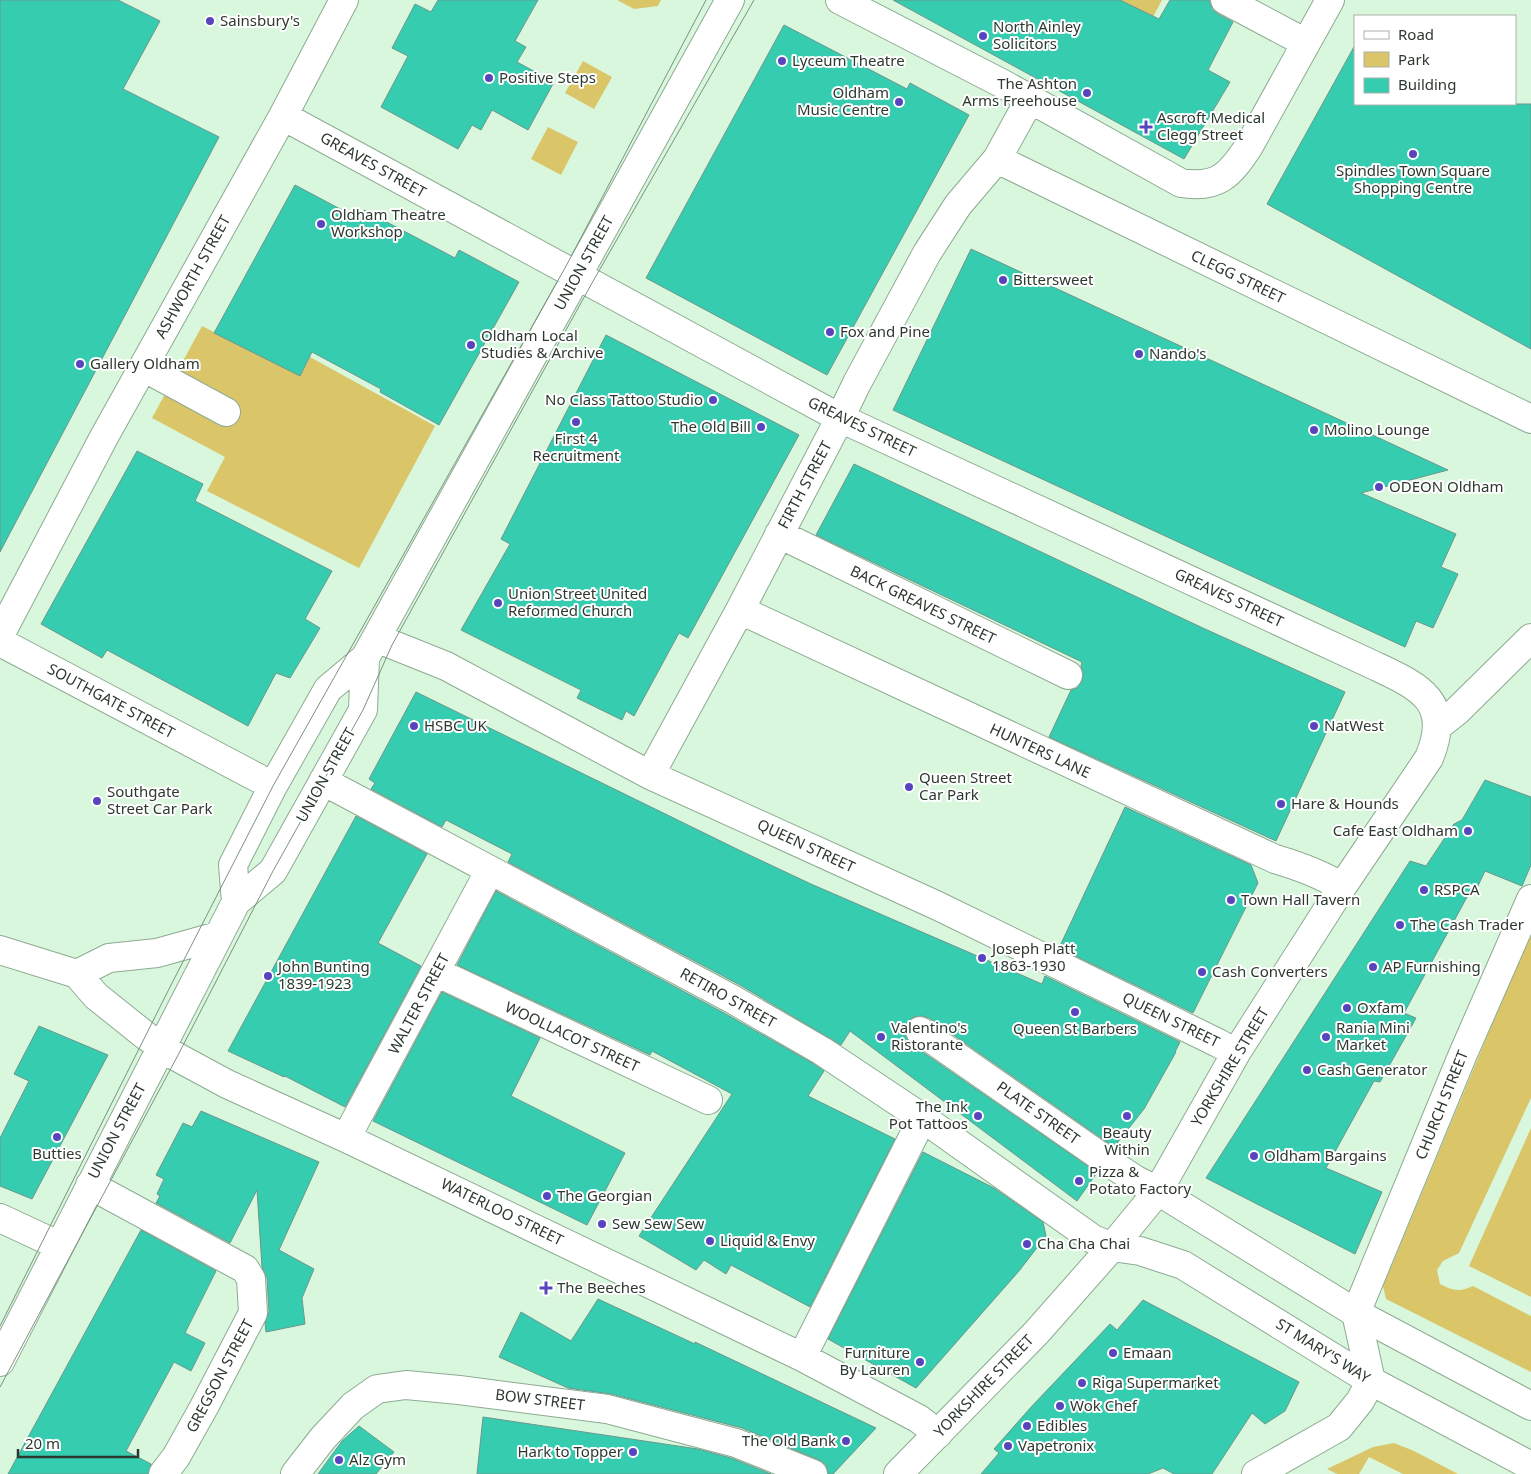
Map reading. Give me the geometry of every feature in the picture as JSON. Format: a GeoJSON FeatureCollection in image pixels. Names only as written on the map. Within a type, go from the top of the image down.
{"type":"FeatureCollection","features":[{"type":"Feature","properties":{"kind":"street","name":"ASHWORTH STREET"},"geometry":{"type":"LineString","coordinates":[[0,635],[104,437],[283,116],[344,0]]}},
{"type":"Feature","properties":{"kind":"street","name":"UNION STREET"},"geometry":{"type":"LineString","coordinates":[[236,902],[233,865],[274,786],[328,689],[370,648],[730,0]]}},
{"type":"Feature","properties":{"kind":"street"},"geometry":{"type":"LineString","coordinates":[[840,0],[1030,99],[1181,182],[1197,185],[1218,180],[1236,166],[1330,0]]}},
{"type":"Feature","properties":{"kind":"street"},"geometry":{"type":"LineString","coordinates":[[1225,0],[1306,43]]}},
{"type":"Feature","properties":{"kind":"street","name":"FIRTH STREET"},"geometry":{"type":"LineString","coordinates":[[650,775],[740,610],[857,383],[927,253],[958,205],[997,159],[1030,99]]}},
{"type":"Feature","properties":{"kind":"street","name":"GREAVES STREET"},"geometry":{"type":"LineString","coordinates":[[283,116],[840,418],[1410,683],[1428,698],[1438,726]]}},
{"type":"Feature","properties":{"kind":"street","name":"CLEGG STREET"},"geometry":{"type":"LineString","coordinates":[[997,159],[1531,419]]}},
{"type":"Feature","properties":{"kind":"street"},"geometry":{"type":"LineString","coordinates":[[143,367],[226,412]]}},
{"type":"Feature","properties":{"kind":"street","name":"BACK GREAVES STREET"},"geometry":{"type":"LineString","coordinates":[[779,534],[1068,675]]}},
{"type":"Feature","properties":{"kind":"street","name":"HUNTERS LANE"},"geometry":{"type":"LineString","coordinates":[[740,610],[1275,859],[1301,866],[1342,887]]}},
{"type":"Feature","properties":{"kind":"street"},"geometry":{"type":"LineString","coordinates":[[1438,726],[1458,712],[1531,638]]}},
{"type":"Feature","properties":{"kind":"street","name":"SOUTHGATE STREET"},"geometry":{"type":"LineString","coordinates":[[0,642],[258,778]]}},
{"type":"Feature","properties":{"kind":"street","name":"UNION STREET"},"geometry":{"type":"LineString","coordinates":[[0,1362],[58,1245],[236,902],[273,871],[363,710],[370,648]]}},
{"type":"Feature","properties":{"kind":"street","name":"QUEEN STREET"},"geometry":{"type":"LineString","coordinates":[[370,648],[446,666],[650,775],[938,906],[1236,1053]]}},
{"type":"Feature","properties":{"kind":"street","name":"YORKSHIRE STREET"},"geometry":{"type":"LineString","coordinates":[[900,1473],[1037,1332],[1112,1247],[1158,1191],[1236,1053],[1342,887],[1429,758],[1436,742],[1438,726]]}},
{"type":"Feature","properties":{"kind":"street","name":"RETIRO STREET"},"geometry":{"type":"LineString","coordinates":[[323,781],[740,1004],[822,1051],[924,1119],[1093,1239],[1112,1247]]}},
{"type":"Feature","properties":{"kind":"street","name":"WALTER STREET"},"geometry":{"type":"LineString","coordinates":[[346,1138],[490,870]]}},
{"type":"Feature","properties":{"kind":"street","name":"CHURCH STREET"},"geometry":{"type":"LineString","coordinates":[[1356,1313],[1462,1054],[1531,899]]}},
{"type":"Feature","properties":{"kind":"street"},"geometry":{"type":"LineString","coordinates":[[0,950],[77,974],[109,958],[157,953],[218,936]]}},
{"type":"Feature","properties":{"kind":"street","name":"WOOLLACOT STREET"},"geometry":{"type":"LineString","coordinates":[[436,972],[708,1100]]}},
{"type":"Feature","properties":{"kind":"street","name":"WATERLOO STREET"},"geometry":{"type":"LineString","coordinates":[[77,974],[107,1006],[162,1047],[227,1084],[346,1138],[802,1357],[919,1419],[938,1434]]}},
{"type":"Feature","properties":{"kind":"street","name":"PLATE STREET"},"geometry":{"type":"LineString","coordinates":[[920,1032],[1110,1164],[1158,1191]]}},
{"type":"Feature","properties":{"kind":"street"},"geometry":{"type":"LineString","coordinates":[[802,1357],[916,1131],[924,1119]]}},
{"type":"Feature","properties":{"kind":"street","name":"GREGSON STREET"},"geometry":{"type":"LineString","coordinates":[[90,1185],[245,1269],[251,1279],[253,1313],[204,1407],[176,1457],[163,1474]]}},
{"type":"Feature","properties":{"kind":"street"},"geometry":{"type":"LineString","coordinates":[[1158,1191],[1356,1313],[1531,1406]]}},
{"type":"Feature","properties":{"kind":"street"},"geometry":{"type":"LineString","coordinates":[[0,1218],[58,1245]]}},
{"type":"Feature","properties":{"kind":"street","name":"ST MARY'S WAY"},"geometry":{"type":"LineString","coordinates":[[1112,1247],[1140,1251],[1183,1265],[1371,1381],[1531,1466]]}},
{"type":"Feature","properties":{"kind":"street"},"geometry":{"type":"LineString","coordinates":[[1256,1474],[1339,1427],[1360,1401],[1371,1381],[1356,1313]]}},
{"type":"Feature","properties":{"kind":"street","name":"BOW STREET"},"geometry":{"type":"LineString","coordinates":[[295,1474],[323,1438],[353,1406],[377,1389],[406,1385],[608,1409],[736,1443],[813,1474]]}},
{"type":"Feature","properties":{"kind":"green space"},"geometry":{"type":"Polygon","coordinates":[[[617,0],[661,0],[658,6],[634,9],[617,0]]]}},
{"type":"Feature","properties":{"kind":"green space"},"geometry":{"type":"Polygon","coordinates":[[[1120,0],[1162,0],[1143,36],[1129,4],[1120,0]]]}},
{"type":"Feature","properties":{"kind":"green space"},"geometry":{"type":"Polygon","coordinates":[[[583,61],[612,77],[594,109],[565,93],[583,61]]]}},
{"type":"Feature","properties":{"kind":"green space"},"geometry":{"type":"Polygon","coordinates":[[[548,127],[578,142],[561,175],[531,159],[548,127]]]}},
{"type":"Feature","properties":{"kind":"green space"},"geometry":{"type":"Polygon","coordinates":[[[202,326],[300,376],[310,357],[435,426],[359,568],[207,491],[225,457],[152,418],[202,326]]]}},
{"type":"Feature","properties":{"kind":"green space"},"geometry":{"type":"Polygon","coordinates":[[[1531,931],[1531,1098],[1459,1253],[1443,1261],[1437,1270],[1440,1284],[1460,1290],[1473,1286],[1531,1316],[1531,1372],[1386,1299],[1383,1286],[1531,931]]]}},
{"type":"Feature","properties":{"kind":"green space"},"geometry":{"type":"Polygon","coordinates":[[[1531,1128],[1531,1297],[1469,1266],[1531,1128]]]}},
{"type":"Feature","properties":{"kind":"green space"},"geometry":{"type":"Polygon","coordinates":[[[1394,1443],[1414,1451],[1458,1474],[1403,1474],[1369,1457],[1359,1474],[1337,1474],[1327,1469],[1373,1447],[1394,1443]]]}},
{"type":"Feature","properties":{"kind":"building"},"geometry":{"type":"Polygon","coordinates":[[[0,0],[118,0],[160,21],[123,89],[219,137],[0,552],[0,0]]]}},
{"type":"Feature","properties":{"kind":"building"},"geometry":{"type":"Polygon","coordinates":[[[438,0],[538,0],[515,41],[526,47],[517,62],[554,82],[528,130],[492,110],[481,130],[472,125],[458,149],[381,107],[408,56],[392,48],[415,4],[431,12],[438,0]]]}},
{"type":"Feature","properties":{"kind":"building"},"geometry":{"type":"Polygon","coordinates":[[[893,0],[1120,0],[1159,19],[1170,0],[1209,0],[1212,9],[1233,22],[1208,70],[1230,82],[1184,159],[893,0]]]}},
{"type":"Feature","properties":{"kind":"building"},"geometry":{"type":"Polygon","coordinates":[[[784,25],[907,89],[910,83],[969,115],[827,375],[646,278],[784,25]]]}},
{"type":"Feature","properties":{"kind":"building","name":"Spindles Town Square Shopping Centre"},"geometry":{"type":"Polygon","coordinates":[[[1354,47],[1354,105],[1531,104],[1531,349],[1267,204],[1354,47]]]}},
{"type":"Feature","properties":{"kind":"building"},"geometry":{"type":"Polygon","coordinates":[[[295,185],[359,219],[364,210],[455,258],[459,250],[519,282],[439,425],[380,392],[381,389],[312,352],[300,376],[214,333],[295,185]]]}},
{"type":"Feature","properties":{"kind":"building"},"geometry":{"type":"Polygon","coordinates":[[[971,249],[1448,470],[1361,493],[1456,534],[1441,567],[1458,574],[1433,628],[1416,621],[1405,647],[893,410],[971,249]]]}},
{"type":"Feature","properties":{"kind":"building"},"geometry":{"type":"Polygon","coordinates":[[[606,335],[799,435],[688,638],[679,633],[634,716],[626,711],[622,720],[577,698],[581,690],[461,630],[510,544],[501,539],[606,335]]]}},
{"type":"Feature","properties":{"kind":"building"},"geometry":{"type":"Polygon","coordinates":[[[137,451],[203,484],[195,501],[332,571],[305,619],[320,628],[290,678],[276,673],[248,726],[107,650],[102,658],[41,624],[137,451]]]}},
{"type":"Feature","properties":{"kind":"building"},"geometry":{"type":"Polygon","coordinates":[[[854,464],[1205,629],[1345,692],[1276,841],[1049,737],[1071,690],[1077,688],[1082,681],[1082,662],[816,535],[854,464]]]}},
{"type":"Feature","properties":{"kind":"building"},"geometry":{"type":"Polygon","coordinates":[[[416,692],[811,884],[1042,984],[1045,976],[1180,1042],[1176,1052],[1144,1109],[1114,1147],[929,1018],[922,1016],[914,1017],[907,1023],[904,1030],[911,1044],[1095,1171],[1096,1174],[1077,1201],[850,1031],[841,1045],[740,985],[508,862],[512,854],[446,820],[442,827],[371,789],[375,783],[369,779],[416,692]]]}},
{"type":"Feature","properties":{"kind":"building"},"geometry":{"type":"Polygon","coordinates":[[[1485,780],[1531,797],[1531,865],[1522,886],[1485,871],[1477,888],[1473,886],[1404,1013],[1416,1018],[1380,1082],[1374,1081],[1326,1168],[1382,1192],[1355,1254],[1206,1178],[1410,861],[1426,866],[1454,824],[1462,820],[1485,780]]]}},
{"type":"Feature","properties":{"kind":"building"},"geometry":{"type":"Polygon","coordinates":[[[1125,807],[1251,865],[1258,883],[1193,1013],[1059,948],[1125,807]]]}},
{"type":"Feature","properties":{"kind":"building"},"geometry":{"type":"Polygon","coordinates":[[[356,816],[427,854],[378,943],[421,966],[345,1107],[285,1076],[228,1051],[356,816]]]}},
{"type":"Feature","properties":{"kind":"building"},"geometry":{"type":"Polygon","coordinates":[[[496,891],[724,1013],[814,1064],[824,1071],[808,1096],[895,1139],[810,1307],[731,1265],[726,1274],[704,1260],[696,1270],[639,1236],[732,1094],[652,1051],[650,1055],[457,965],[496,891]]]}},
{"type":"Feature","properties":{"kind":"building"},"geometry":{"type":"Polygon","coordinates":[[[442,992],[540,1038],[511,1096],[625,1153],[587,1225],[373,1121],[442,992]]]}},
{"type":"Feature","properties":{"kind":"building"},"geometry":{"type":"Polygon","coordinates":[[[39,1026],[108,1055],[32,1199],[0,1186],[0,1138],[29,1081],[14,1074],[39,1026]]]}},
{"type":"Feature","properties":{"kind":"building"},"geometry":{"type":"Polygon","coordinates":[[[201,1111],[319,1162],[279,1250],[314,1269],[302,1298],[305,1324],[266,1332],[265,1323],[269,1312],[267,1278],[262,1267],[257,1190],[230,1243],[156,1203],[160,1196],[157,1194],[164,1179],[156,1175],[183,1123],[192,1127],[201,1111]]]}},
{"type":"Feature","properties":{"kind":"building"},"geometry":{"type":"Polygon","coordinates":[[[923,1152],[994,1188],[1043,1222],[1046,1236],[1019,1271],[916,1388],[828,1339],[923,1152]]]}},
{"type":"Feature","properties":{"kind":"building"},"geometry":{"type":"Polygon","coordinates":[[[141,1230],[216,1271],[185,1333],[205,1343],[191,1371],[174,1362],[126,1451],[151,1464],[148,1474],[8,1474],[141,1230]]]}},
{"type":"Feature","properties":{"kind":"building"},"geometry":{"type":"Polygon","coordinates":[[[598,1299],[695,1344],[695,1342],[876,1428],[833,1474],[828,1474],[826,1465],[819,1460],[742,1428],[611,1394],[568,1388],[499,1357],[521,1312],[571,1341],[598,1299]]]}},
{"type":"Feature","properties":{"kind":"building"},"geometry":{"type":"Polygon","coordinates":[[[1143,1300],[1299,1382],[1285,1411],[1265,1424],[1252,1413],[1212,1474],[1174,1474],[1163,1468],[1148,1474],[981,1474],[999,1453],[994,1449],[1032,1406],[1110,1324],[1117,1330],[1143,1300]]]}},
{"type":"Feature","properties":{"kind":"building"},"geometry":{"type":"Polygon","coordinates":[[[483,1417],[698,1449],[731,1458],[771,1474],[477,1474],[483,1417]]]}},
{"type":"Feature","properties":{"kind":"building"},"geometry":{"type":"Polygon","coordinates":[[[359,1426],[394,1452],[376,1474],[318,1474],[342,1441],[359,1426]]]}},
{"type":"Feature","properties":{"kind":"tram line"},"geometry":{"type":"LineString","coordinates":[[0,1326],[273,786],[565,268],[706,0]]}},
{"type":"Feature","properties":{"kind":"tram line"},"geometry":{"type":"LineString","coordinates":[[0,1387],[177,1057],[273,871],[363,710],[392,645],[592,283],[754,0]]}},
{"type":"Feature","properties":{"kind":"place","name":"Sainsbury's"},"geometry":{"type":"Point","coordinates":[210,21]}},
{"type":"Feature","properties":{"kind":"place","name":"North Ainley Solicitors"},"geometry":{"type":"Point","coordinates":[983,36]}},
{"type":"Feature","properties":{"kind":"place","name":"Lyceum Theatre"},"geometry":{"type":"Point","coordinates":[782,61]}},
{"type":"Feature","properties":{"kind":"place","name":"Positive Steps"},"geometry":{"type":"Point","coordinates":[489,78]}},
{"type":"Feature","properties":{"kind":"place","name":"The Ashton Arms Freehouse"},"geometry":{"type":"Point","coordinates":[1087,93]}},
{"type":"Feature","properties":{"kind":"place","name":"Oldham Music Centre"},"geometry":{"type":"Point","coordinates":[899,102]}},
{"type":"Feature","properties":{"kind":"place","name":"Ascroft Medical Clegg Street"},"geometry":{"type":"Point","coordinates":[1146,127]}},
{"type":"Feature","properties":{"kind":"place","name":"Spindles Town Square Shopping Centre"},"geometry":{"type":"Point","coordinates":[1413,154]}},
{"type":"Feature","properties":{"kind":"place","name":"Oldham Theatre Workshop"},"geometry":{"type":"Point","coordinates":[321,224]}},
{"type":"Feature","properties":{"kind":"place","name":"Bittersweet"},"geometry":{"type":"Point","coordinates":[1003,280]}},
{"type":"Feature","properties":{"kind":"place","name":"Fox and Pine"},"geometry":{"type":"Point","coordinates":[830,332]}},
{"type":"Feature","properties":{"kind":"place","name":"Oldham Local Studies & Archive"},"geometry":{"type":"Point","coordinates":[471,345]}},
{"type":"Feature","properties":{"kind":"place","name":"Nando's"},"geometry":{"type":"Point","coordinates":[1139,354]}},
{"type":"Feature","properties":{"kind":"place","name":"Gallery Oldham"},"geometry":{"type":"Point","coordinates":[80,364]}},
{"type":"Feature","properties":{"kind":"place","name":"No Class Tattoo Studio"},"geometry":{"type":"Point","coordinates":[713,400]}},
{"type":"Feature","properties":{"kind":"place","name":"First 4 Recruitment"},"geometry":{"type":"Point","coordinates":[576,422]}},
{"type":"Feature","properties":{"kind":"place","name":"The Old Bill"},"geometry":{"type":"Point","coordinates":[761,427]}},
{"type":"Feature","properties":{"kind":"place","name":"Molino Lounge"},"geometry":{"type":"Point","coordinates":[1314,430]}},
{"type":"Feature","properties":{"kind":"place","name":"ODEON Oldham"},"geometry":{"type":"Point","coordinates":[1379,487]}},
{"type":"Feature","properties":{"kind":"place","name":"Union Street United Reformed Church"},"geometry":{"type":"Point","coordinates":[498,603]}},
{"type":"Feature","properties":{"kind":"place","name":"HSBC UK"},"geometry":{"type":"Point","coordinates":[414,726]}},
{"type":"Feature","properties":{"kind":"place","name":"NatWest"},"geometry":{"type":"Point","coordinates":[1314,726]}},
{"type":"Feature","properties":{"kind":"place","name":"Queen Street Car Park"},"geometry":{"type":"Point","coordinates":[909,787]}},
{"type":"Feature","properties":{"kind":"place","name":"Southgate Street Car Park"},"geometry":{"type":"Point","coordinates":[97,801]}},
{"type":"Feature","properties":{"kind":"place","name":"Hare & Hounds"},"geometry":{"type":"Point","coordinates":[1281,804]}},
{"type":"Feature","properties":{"kind":"place","name":"Cafe East Oldham"},"geometry":{"type":"Point","coordinates":[1468,831]}},
{"type":"Feature","properties":{"kind":"place","name":"RSPCA"},"geometry":{"type":"Point","coordinates":[1424,890]}},
{"type":"Feature","properties":{"kind":"place","name":"Town Hall Tavern"},"geometry":{"type":"Point","coordinates":[1231,900]}},
{"type":"Feature","properties":{"kind":"place","name":"The Cash Trader"},"geometry":{"type":"Point","coordinates":[1400,925]}},
{"type":"Feature","properties":{"kind":"place","name":"Joseph Platt 1863-1930"},"geometry":{"type":"Point","coordinates":[982,958]}},
{"type":"Feature","properties":{"kind":"place","name":"AP Furnishing"},"geometry":{"type":"Point","coordinates":[1373,967]}},
{"type":"Feature","properties":{"kind":"place","name":"Cash Converters"},"geometry":{"type":"Point","coordinates":[1202,972]}},
{"type":"Feature","properties":{"kind":"place","name":"John Bunting 1839-1923"},"geometry":{"type":"Point","coordinates":[268,976]}},
{"type":"Feature","properties":{"kind":"place","name":"Oxfam"},"geometry":{"type":"Point","coordinates":[1347,1008]}},
{"type":"Feature","properties":{"kind":"place","name":"Queen St Barbers"},"geometry":{"type":"Point","coordinates":[1075,1012]}},
{"type":"Feature","properties":{"kind":"place","name":"Valentino's Ristorante"},"geometry":{"type":"Point","coordinates":[881,1037]}},
{"type":"Feature","properties":{"kind":"place","name":"Rania Mini Market"},"geometry":{"type":"Point","coordinates":[1326,1037]}},
{"type":"Feature","properties":{"kind":"place","name":"Cash Generator"},"geometry":{"type":"Point","coordinates":[1307,1070]}},
{"type":"Feature","properties":{"kind":"place","name":"The Ink Pot Tattoos"},"geometry":{"type":"Point","coordinates":[978,1116]}},
{"type":"Feature","properties":{"kind":"place","name":"Beauty Within"},"geometry":{"type":"Point","coordinates":[1127,1116]}},
{"type":"Feature","properties":{"kind":"place","name":"Butties"},"geometry":{"type":"Point","coordinates":[57,1137]}},
{"type":"Feature","properties":{"kind":"place","name":"Oldham Bargains"},"geometry":{"type":"Point","coordinates":[1254,1156]}},
{"type":"Feature","properties":{"kind":"place","name":"Pizza & Potato Factory"},"geometry":{"type":"Point","coordinates":[1079,1181]}},
{"type":"Feature","properties":{"kind":"place","name":"The Georgian"},"geometry":{"type":"Point","coordinates":[547,1196]}},
{"type":"Feature","properties":{"kind":"place","name":"Sew Sew Sew"},"geometry":{"type":"Point","coordinates":[602,1224]}},
{"type":"Feature","properties":{"kind":"place","name":"Liquid & Envy"},"geometry":{"type":"Point","coordinates":[710,1241]}},
{"type":"Feature","properties":{"kind":"place","name":"Cha Cha Chai"},"geometry":{"type":"Point","coordinates":[1027,1244]}},
{"type":"Feature","properties":{"kind":"place","name":"The Beeches"},"geometry":{"type":"Point","coordinates":[546,1288]}},
{"type":"Feature","properties":{"kind":"place","name":"Emaan"},"geometry":{"type":"Point","coordinates":[1113,1353]}},
{"type":"Feature","properties":{"kind":"place","name":"Furniture By Lauren"},"geometry":{"type":"Point","coordinates":[920,1362]}},
{"type":"Feature","properties":{"kind":"place","name":"Riga Supermarket"},"geometry":{"type":"Point","coordinates":[1082,1383]}},
{"type":"Feature","properties":{"kind":"place","name":"Wok Chef"},"geometry":{"type":"Point","coordinates":[1060,1406]}},
{"type":"Feature","properties":{"kind":"place","name":"Edibles"},"geometry":{"type":"Point","coordinates":[1027,1426]}},
{"type":"Feature","properties":{"kind":"place","name":"The Old Bank"},"geometry":{"type":"Point","coordinates":[846,1441]}},
{"type":"Feature","properties":{"kind":"place","name":"Vapetronix"},"geometry":{"type":"Point","coordinates":[1008,1446]}},
{"type":"Feature","properties":{"kind":"place","name":"Hark to Topper"},"geometry":{"type":"Point","coordinates":[633,1452]}},
{"type":"Feature","properties":{"kind":"place","name":"Alz Gym"},"geometry":{"type":"Point","coordinates":[339,1460]}}]}
